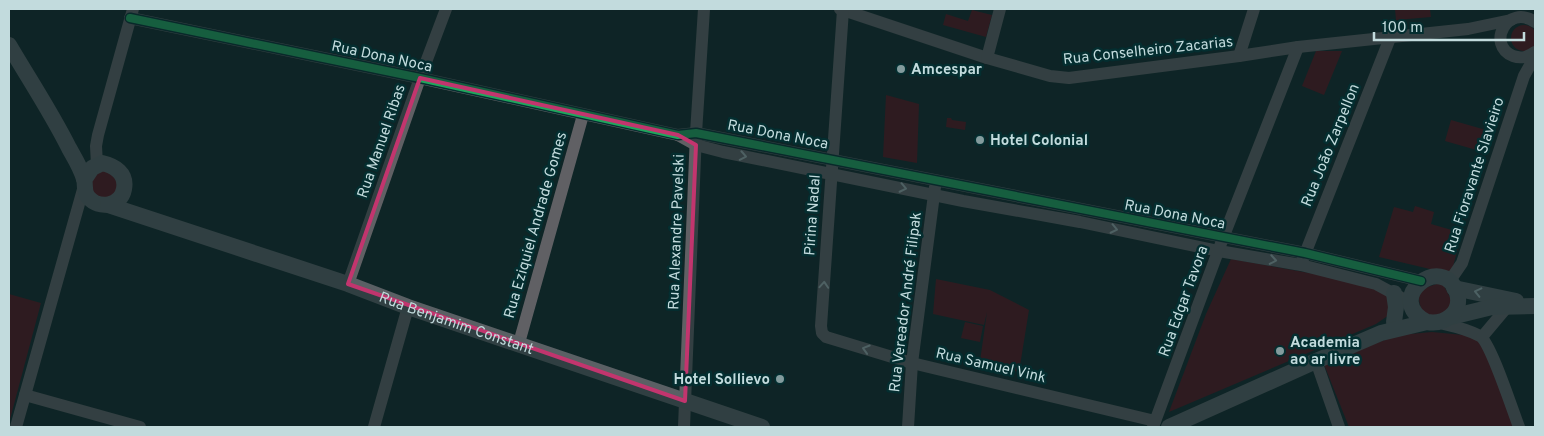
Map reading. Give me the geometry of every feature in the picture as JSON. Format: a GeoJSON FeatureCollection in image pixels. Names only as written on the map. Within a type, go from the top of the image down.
{"type":"FeatureCollection","features":[{"type":"Feature","properties":{"kind":"main road"},"geometry":{"type":"LineString","coordinates":[[9,45],[68,145],[89,175],[89,198],[101,203],[119,198],[123,193],[124,180],[117,168],[102,164],[89,175]]}},
{"type":"Feature","properties":{"kind":"main road","name":"Rua Benjamim Constant"},"geometry":{"type":"LineString","coordinates":[[123,193],[150,218]]}},
{"type":"Feature","properties":{"kind":"main road","name":"Rua Benjamim Constant"},"geometry":{"type":"LineString","coordinates":[[101,203],[348,284],[762,427]]}},
{"type":"Feature","properties":{"kind":"main road"},"geometry":{"type":"LineString","coordinates":[[1452,285],[1457,295],[1458,303],[1455,310],[1439,320],[1421,319],[1412,305],[1412,294],[1415,286],[1421,281],[1435,277],[1452,285],[1535,306]]}},
{"type":"Feature","properties":{"kind":"main road"},"geometry":{"type":"LineString","coordinates":[[1394,293],[1396,307],[1394,322]]}},
{"type":"Feature","properties":{"kind":"main road"},"geometry":{"type":"LineString","coordinates":[[1381,334],[1412,305]]}},
{"type":"Feature","properties":{"kind":"main road"},"geometry":{"type":"LineString","coordinates":[[1159,425],[1381,334],[1492,307],[1535,306]]}},
{"type":"Feature","properties":{"kind":"street","name":"Rua Manuel Ribas"},"geometry":{"type":"LineString","coordinates":[[348,284],[446,9]]}},
{"type":"Feature","properties":{"kind":"street","name":"Rua Alexandre Pavelski"},"geometry":{"type":"LineString","coordinates":[[684,427],[696,139],[704,9]]}},
{"type":"Feature","properties":{"kind":"street","name":"Rua Conselheiro Zacarias"},"geometry":{"type":"LineString","coordinates":[[842,9],[988,58],[1050,76],[1069,78],[1298,47],[1468,29],[1515,15]]}},
{"type":"Feature","properties":{"kind":"street","name":"Pirina Nadal"},"geometry":{"type":"LineString","coordinates":[[822,333],[842,9]]}},
{"type":"Feature","properties":{"kind":"street"},"geometry":{"type":"LineString","coordinates":[[988,58],[1000,9]]}},
{"type":"Feature","properties":{"kind":"street"},"geometry":{"type":"LineString","coordinates":[[1240,56],[1254,9]]}},
{"type":"Feature","properties":{"kind":"street","name":"Rua Dona Noca"},"geometry":{"type":"LineString","coordinates":[[131,13],[696,139],[831,173],[963,201],[1081,216],[1224,238],[1305,253],[1421,281]]}},
{"type":"Feature","properties":{"kind":"street"},"geometry":{"type":"LineString","coordinates":[[16,427],[89,175],[131,13]]}},
{"type":"Feature","properties":{"kind":"street"},"geometry":{"type":"LineString","coordinates":[[1524,76],[1519,64],[1502,43],[1502,30],[1515,15],[1534,20]]}},
{"type":"Feature","properties":{"kind":"street","name":"Rua Conselheiro Zacarias"},"geometry":{"type":"LineString","coordinates":[[1468,29],[1493,36],[1502,43]]}},
{"type":"Feature","properties":{"kind":"street","name":"Rua João Zarpellon"},"geometry":{"type":"LineString","coordinates":[[1301,265],[1390,38]]}},
{"type":"Feature","properties":{"kind":"street","name":"Rua Edgar Tavora"},"geometry":{"type":"LineString","coordinates":[[1159,425],[1219,251],[1298,47]]}},
{"type":"Feature","properties":{"kind":"street"},"geometry":{"type":"LineString","coordinates":[[1512,56],[1522,58],[1535,54]]}},
{"type":"Feature","properties":{"kind":"street","name":"Rua Fioravante Slavieiro"},"geometry":{"type":"LineString","coordinates":[[1452,285],[1462,263],[1524,76],[1535,54]]}},
{"type":"Feature","properties":{"kind":"street","name":"Rua Eziquiel Andrade Gomes"},"geometry":{"type":"LineString","coordinates":[[519,343],[583,115]]}},
{"type":"Feature","properties":{"kind":"street","name":"Rua Dona Noca"},"geometry":{"type":"LineString","coordinates":[[696,139],[832,159],[936,180],[1219,251],[1301,265],[1376,284],[1412,305]]}},
{"type":"Feature","properties":{"kind":"street","name":"Rua Vereador André Filipak"},"geometry":{"type":"LineString","coordinates":[[908,427],[912,363],[936,180]]}},
{"type":"Feature","properties":{"kind":"street"},"geometry":{"type":"LineString","coordinates":[[77,213],[101,203]]}},
{"type":"Feature","properties":{"kind":"street"},"geometry":{"type":"LineString","coordinates":[[374,427],[408,306]]}},
{"type":"Feature","properties":{"kind":"street"},"geometry":{"type":"LineString","coordinates":[[1482,337],[1508,306]]}},
{"type":"Feature","properties":{"kind":"street"},"geometry":{"type":"LineString","coordinates":[[1439,320],[1482,337],[1490,350],[1519,427]]}},
{"type":"Feature","properties":{"kind":"street","name":"Rua Samuel Vink"},"geometry":{"type":"LineString","coordinates":[[822,333],[826,337],[912,363],[1159,425]]}},
{"type":"Feature","properties":{"kind":"street"},"geometry":{"type":"LineString","coordinates":[[1316,361],[1339,427]]}},
{"type":"Feature","properties":{"kind":"street"},"geometry":{"type":"LineString","coordinates":[[25,394],[140,427]]}},
{"type":"Feature","properties":{"kind":"highlighted area"},"geometry":{"type":"Polygon","coordinates":[[[420,78],[678,135],[696,145],[685,401],[348,284],[420,78]]]}},
{"type":"Feature","properties":{"kind":"shaded area"},"geometry":{"type":"Polygon","coordinates":[[[1395,9],[1430,9],[1431,17],[1396,20],[1395,9]]]}},
{"type":"Feature","properties":{"kind":"shaded area"},"geometry":{"type":"Polygon","coordinates":[[[972,10],[992,15],[986,37],[943,25],[946,14],[968,21],[972,10]]]}},
{"type":"Feature","properties":{"kind":"shaded area"},"geometry":{"type":"Polygon","coordinates":[[[1524,25],[1533,29],[1537,38],[1533,47],[1524,51],[1515,47],[1511,38],[1515,29],[1524,25]]]}},
{"type":"Feature","properties":{"kind":"shaded area"},"geometry":{"type":"Polygon","coordinates":[[[1316,51],[1342,51],[1324,95],[1302,86],[1316,51]]]}},
{"type":"Feature","properties":{"kind":"shaded area"},"geometry":{"type":"Polygon","coordinates":[[[886,95],[919,104],[917,163],[883,157],[886,95]]]}},
{"type":"Feature","properties":{"kind":"shaded area"},"geometry":{"type":"Polygon","coordinates":[[[947,118],[966,122],[965,130],[946,127],[947,118]]]}},
{"type":"Feature","properties":{"kind":"shaded area"},"geometry":{"type":"Polygon","coordinates":[[[1451,120],[1486,130],[1480,151],[1445,141],[1451,120]]]}},
{"type":"Feature","properties":{"kind":"shaded area"},"geometry":{"type":"Polygon","coordinates":[[[103,169],[116,176],[119,189],[107,200],[94,195],[91,180],[103,169]]]}},
{"type":"Feature","properties":{"kind":"shaded area"},"geometry":{"type":"Polygon","coordinates":[[[1415,206],[1434,212],[1431,224],[1462,233],[1451,274],[1379,257],[1394,207],[1413,212],[1415,206]]]}},
{"type":"Feature","properties":{"kind":"shaded area"},"geometry":{"type":"Polygon","coordinates":[[[1231,259],[1365,283],[1387,292],[1389,315],[1376,324],[1169,412],[1206,314],[1231,259]]]}},
{"type":"Feature","properties":{"kind":"shaded area"},"geometry":{"type":"Polygon","coordinates":[[[936,279],[990,290],[1029,310],[1019,372],[980,361],[987,312],[984,325],[933,314],[936,279]]]}},
{"type":"Feature","properties":{"kind":"shaded area"},"geometry":{"type":"Polygon","coordinates":[[[1442,282],[1454,305],[1437,318],[1423,312],[1419,298],[1422,289],[1442,282]]]}},
{"type":"Feature","properties":{"kind":"shaded area"},"geometry":{"type":"Polygon","coordinates":[[[9,294],[41,303],[9,423],[9,294]]]}},
{"type":"Feature","properties":{"kind":"shaded area"},"geometry":{"type":"Polygon","coordinates":[[[965,322],[983,326],[980,342],[961,338],[965,322]]]}},
{"type":"Feature","properties":{"kind":"shaded area"},"geometry":{"type":"Polygon","coordinates":[[[1432,332],[1474,336],[1482,342],[1516,427],[1349,427],[1323,362],[1399,335],[1432,332]]]}},
{"type":"Feature","properties":{"kind":"cycle path"},"geometry":{"type":"LineString","coordinates":[[130,18],[420,78],[678,135],[696,133],[1305,253],[1421,281]]}},
{"type":"Feature","properties":{"kind":"place","name":"Amcespar"},"geometry":{"type":"Point","coordinates":[901,69]}},
{"type":"Feature","properties":{"kind":"place","name":"Hotel Colonial"},"geometry":{"type":"Point","coordinates":[980,140]}},
{"type":"Feature","properties":{"kind":"place","name":"Academia ao ar livre"},"geometry":{"type":"Point","coordinates":[1280,351]}},
{"type":"Feature","properties":{"kind":"place","name":"Hotel Sollievo"},"geometry":{"type":"Point","coordinates":[780,379]}}]}
